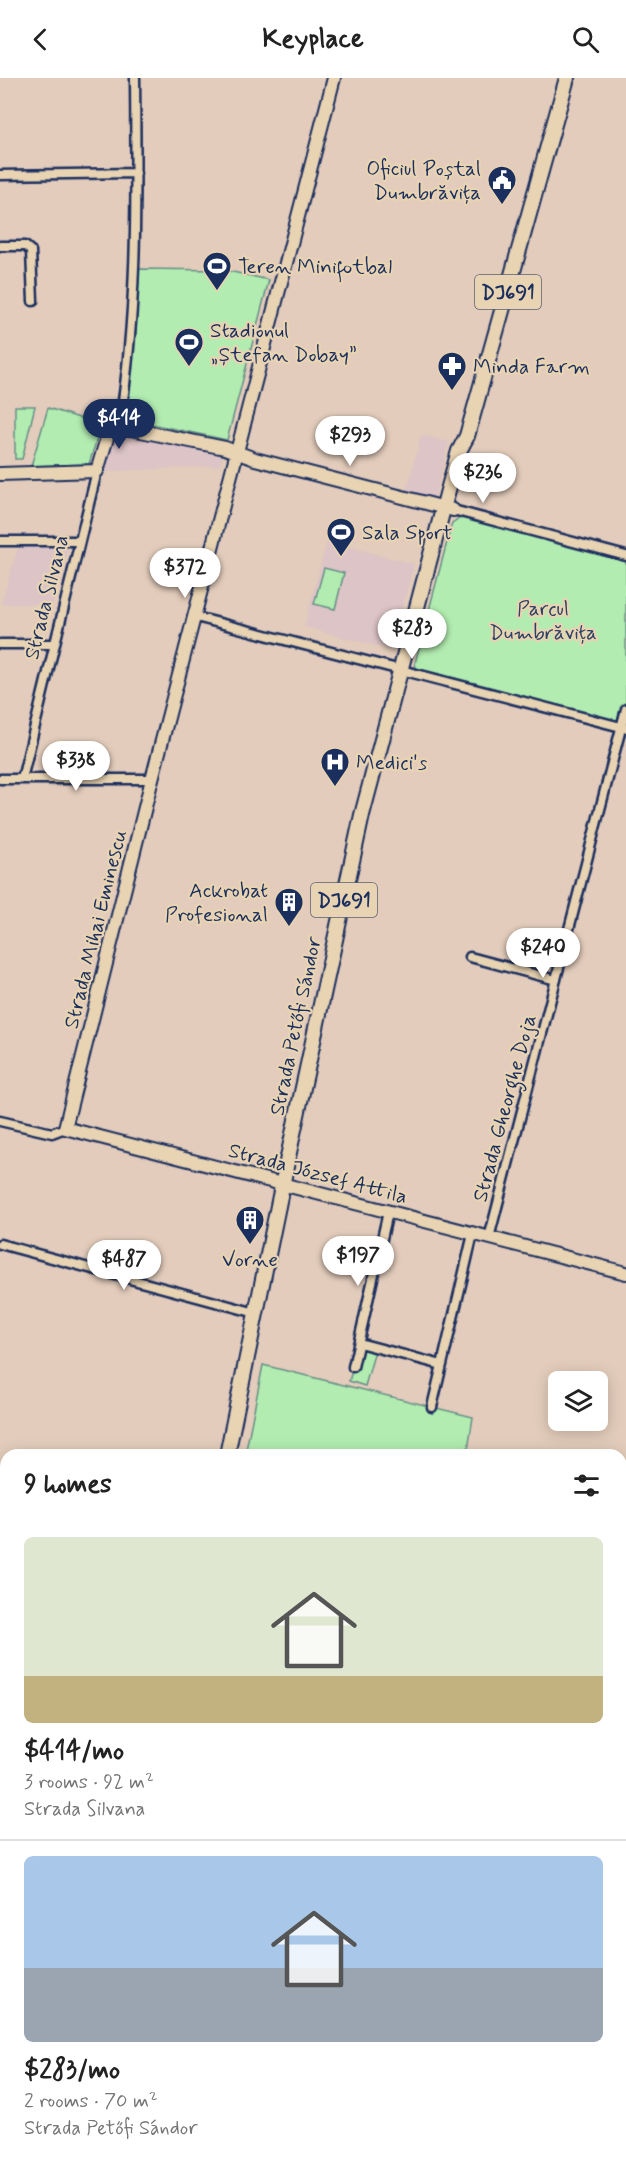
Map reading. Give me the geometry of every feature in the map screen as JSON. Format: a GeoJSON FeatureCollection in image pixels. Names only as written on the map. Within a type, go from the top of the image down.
{"type":"FeatureCollection","features":[{"type":"Feature","properties":{"kind":"main road","name":"Strada Petőfi Sándor"},"geometry":{"type":"LineString","coordinates":[[235,1449],[362,815],[405,672],[448,508],[468,454],[468,436],[567,78]]}},
{"type":"Feature","properties":{"kind":"main road","name":"Strada Petőfi Sándor"},"geometry":{"type":"LineString","coordinates":[[228,1449],[256,1312],[286,1186]]}},
{"type":"Feature","properties":{"kind":"street","name":"Strada Silvana"},"geometry":{"type":"LineString","coordinates":[[22,779],[97,471],[115,426],[132,330],[136,173],[135,78]]}},
{"type":"Feature","properties":{"kind":"street","name":"Strada Mihai Eminescu"},"geometry":{"type":"LineString","coordinates":[[65,1128],[334,78]]}},
{"type":"Feature","properties":{"kind":"street"},"geometry":{"type":"LineString","coordinates":[[0,176],[136,173]]}},
{"type":"Feature","properties":{"kind":"street"},"geometry":{"type":"LineString","coordinates":[[0,246],[25,246],[32,251],[33,301]]}},
{"type":"Feature","properties":{"kind":"street"},"geometry":{"type":"LineString","coordinates":[[115,426],[238,453],[626,556]]}},
{"type":"Feature","properties":{"kind":"street"},"geometry":{"type":"LineString","coordinates":[[0,474],[97,471]]}},
{"type":"Feature","properties":{"kind":"street"},"geometry":{"type":"LineString","coordinates":[[0,541],[80,540]]}},
{"type":"Feature","properties":{"kind":"street"},"geometry":{"type":"LineString","coordinates":[[196,617],[623,728]]}},
{"type":"Feature","properties":{"kind":"street"},"geometry":{"type":"LineString","coordinates":[[0,644],[55,644]]}},
{"type":"Feature","properties":{"kind":"street","name":"Strada Gheorghe Doja"},"geometry":{"type":"LineString","coordinates":[[489,1238],[623,728],[626,709]]}},
{"type":"Feature","properties":{"kind":"street"},"geometry":{"type":"LineString","coordinates":[[0,780],[153,779]]}},
{"type":"Feature","properties":{"kind":"street"},"geometry":{"type":"LineString","coordinates":[[470,957],[556,980]]}},
{"type":"Feature","properties":{"kind":"street","name":"Strada József Attila"},"geometry":{"type":"LineString","coordinates":[[0,1121],[52,1133],[65,1128],[626,1273]]}},
{"type":"Feature","properties":{"kind":"street"},"geometry":{"type":"LineString","coordinates":[[353,1367],[388,1212]]}},
{"type":"Feature","properties":{"kind":"street"},"geometry":{"type":"LineString","coordinates":[[432,1407],[473,1234]]}},
{"type":"Feature","properties":{"kind":"street"},"geometry":{"type":"LineString","coordinates":[[0,1244],[256,1312]]}},
{"type":"Feature","properties":{"kind":"street"},"geometry":{"type":"LineString","coordinates":[[359,1343],[442,1365]]}},
{"type":"Feature","properties":{"kind":"shaded area"},"geometry":{"type":"Polygon","coordinates":[[[114,431],[223,454],[220,466],[102,472],[114,431]]]}},
{"type":"Feature","properties":{"kind":"shaded area"},"geometry":{"type":"Polygon","coordinates":[[[421,435],[449,442],[434,500],[406,493],[421,435]]]}},
{"type":"Feature","properties":{"kind":"shaded area"},"geometry":{"type":"Polygon","coordinates":[[[327,541],[414,564],[391,650],[304,627],[327,541]]]}},
{"type":"Feature","properties":{"kind":"shaded area"},"geometry":{"type":"Polygon","coordinates":[[[19,545],[69,545],[53,604],[1,604],[19,545]]]}},
{"type":"Feature","properties":{"kind":"green space","name":"Stadionul „Ștefan Dobay”"},"geometry":{"type":"Polygon","coordinates":[[[139,269],[224,270],[269,280],[227,440],[123,418],[136,330],[139,269]]]}},
{"type":"Feature","properties":{"kind":"green space"},"geometry":{"type":"Polygon","coordinates":[[[15,406],[35,406],[22,459],[15,459],[15,406]]]}},
{"type":"Feature","properties":{"kind":"green space"},"geometry":{"type":"Polygon","coordinates":[[[48,408],[101,425],[89,464],[31,466],[48,408]]]}},
{"type":"Feature","properties":{"kind":"green space","name":"Parcul Dumbrăvița"},"geometry":{"type":"Polygon","coordinates":[[[466,518],[626,556],[626,709],[621,727],[416,668],[415,663],[452,523],[466,518]]]}},
{"type":"Feature","properties":{"kind":"green space"},"geometry":{"type":"Polygon","coordinates":[[[324,568],[344,573],[335,609],[314,604],[324,568]]]}},
{"type":"Feature","properties":{"kind":"green space"},"geometry":{"type":"Polygon","coordinates":[[[359,1348],[375,1351],[365,1386],[349,1381],[359,1348]]]}},
{"type":"Feature","properties":{"kind":"green space"},"geometry":{"type":"Polygon","coordinates":[[[263,1365],[473,1417],[468,1449],[246,1449],[263,1365]]]}},
{"type":"Feature","properties":{"kind":"place","name":"Oficiul Poștal Dumbrăvița"},"geometry":{"type":"Point","coordinates":[502,206]}},
{"type":"Feature","properties":{"kind":"place","name":"Teren Minifotbal"},"geometry":{"type":"Point","coordinates":[217,292]}},
{"type":"Feature","properties":{"kind":"place","name":"Stadionul „Ștefan Dobay”"},"geometry":{"type":"Point","coordinates":[189,368]}},
{"type":"Feature","properties":{"kind":"place","name":"Minda Farm"},"geometry":{"type":"Point","coordinates":[452,392]}},
{"type":"Feature","properties":{"kind":"place","name":"Sala Sport"},"geometry":{"type":"Point","coordinates":[341,558]}},
{"type":"Feature","properties":{"kind":"place","name":"Medici's"},"geometry":{"type":"Point","coordinates":[335,788]}},
{"type":"Feature","properties":{"kind":"place","name":"Ackrobat Profesional"},"geometry":{"type":"Point","coordinates":[289,928]}},
{"type":"Feature","properties":{"kind":"place","name":"Vorne"},"geometry":{"type":"Point","coordinates":[250,1246]}}]}
